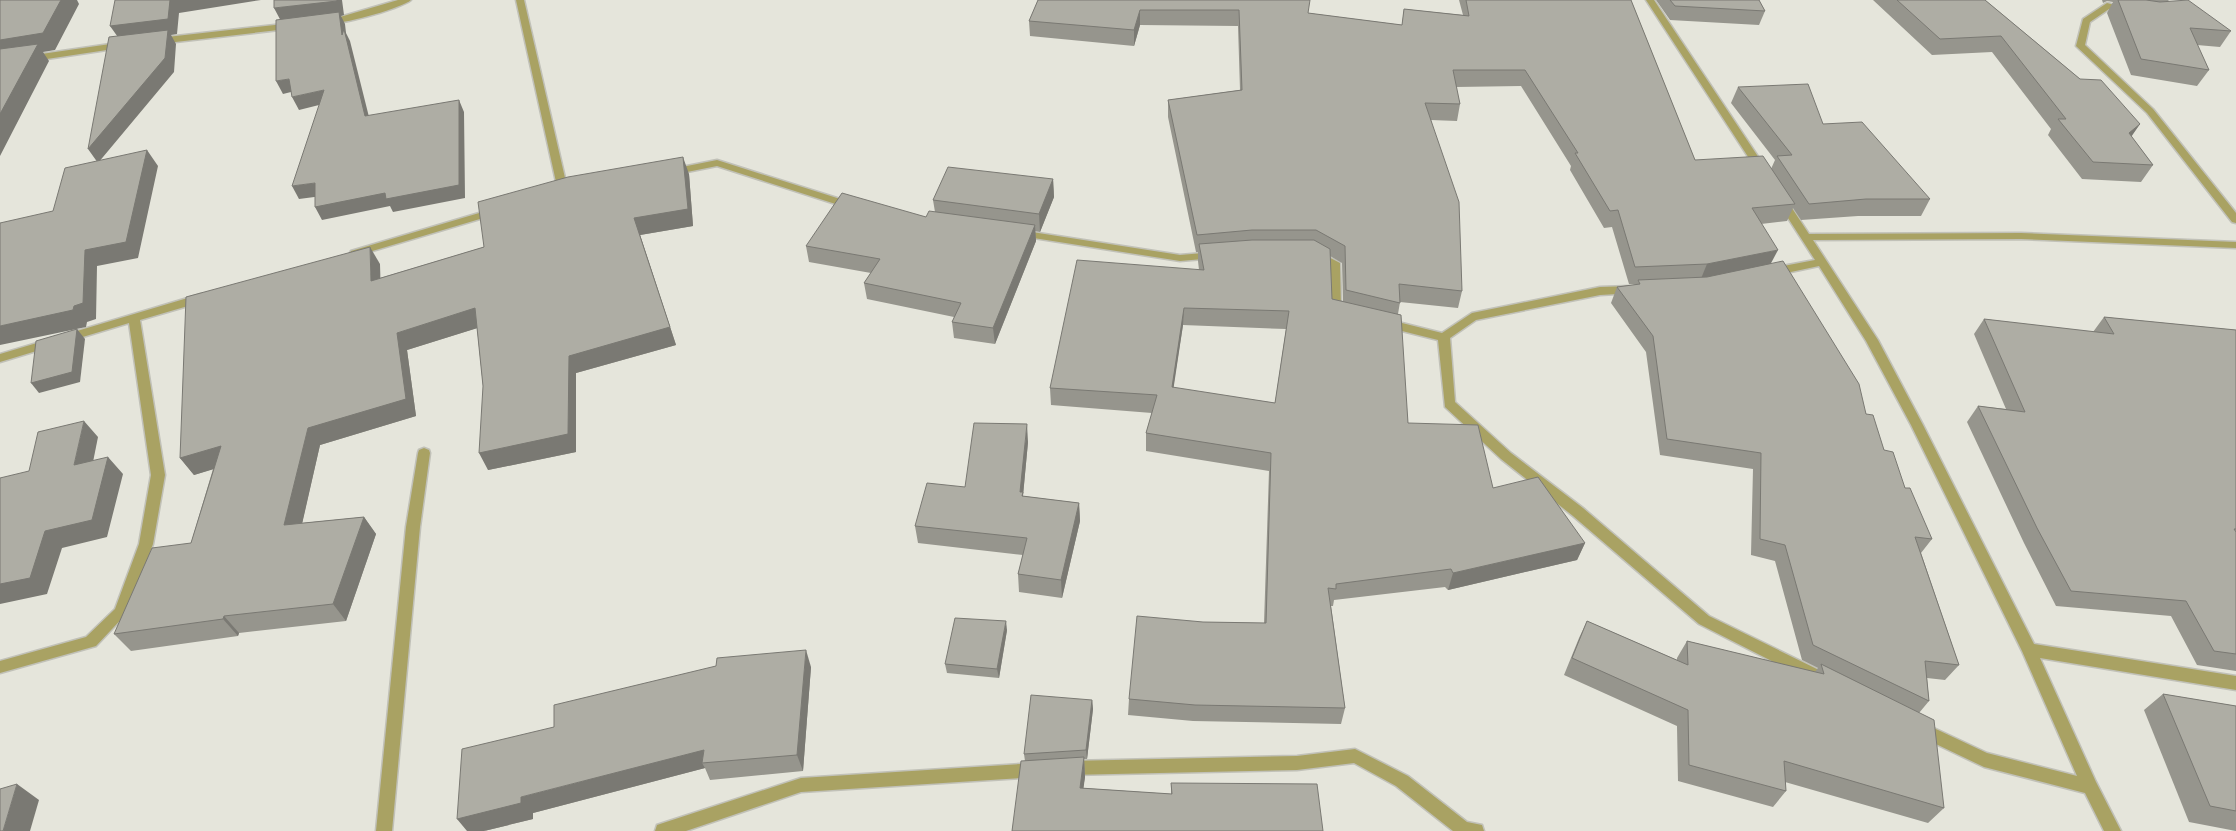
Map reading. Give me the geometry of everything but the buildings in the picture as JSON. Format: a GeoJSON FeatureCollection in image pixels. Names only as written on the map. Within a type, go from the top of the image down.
{"type":"FeatureCollection","features":[{"type":"Feature","properties":{"kind":"street"},"geometry":{"type":"LineString","coordinates":[[151,42],[343,20],[407,0]]}},
{"type":"Feature","properties":{"kind":"street"},"geometry":{"type":"LineString","coordinates":[[520,0],[564,192]]}},
{"type":"Feature","properties":{"kind":"street"},"geometry":{"type":"LineString","coordinates":[[1650,0],[1872,340],[1971,530],[2029,650],[2090,788],[2113,831]]}},
{"type":"Feature","properties":{"kind":"street"},"geometry":{"type":"LineString","coordinates":[[2132,10],[2107,6],[2086,21],[2080,46],[2150,111],[2236,220]]}},
{"type":"Feature","properties":{"kind":"street"},"geometry":{"type":"LineString","coordinates":[[0,64],[132,44]]}},
{"type":"Feature","properties":{"kind":"street"},"geometry":{"type":"LineString","coordinates":[[659,174],[717,163],[861,209]]}},
{"type":"Feature","properties":{"kind":"street"},"geometry":{"type":"LineString","coordinates":[[344,256],[506,208]]}},
{"type":"Feature","properties":{"kind":"street"},"geometry":{"type":"LineString","coordinates":[[1008,232],[1180,258],[1223,254]]}},
{"type":"Feature","properties":{"kind":"street"},"geometry":{"type":"LineString","coordinates":[[1806,237],[1895,234],[2236,245]]}},
{"type":"Feature","properties":{"kind":"street"},"geometry":{"type":"LineString","coordinates":[[1305,252],[1314,252],[1334,264],[1335,312],[1353,316]]}},
{"type":"Feature","properties":{"kind":"street"},"geometry":{"type":"LineString","coordinates":[[1756,275],[1821,262]]}},
{"type":"Feature","properties":{"kind":"street"},"geometry":{"type":"LineString","coordinates":[[1371,320],[1444,336],[1472,317],[1600,292],[1646,289]]}},
{"type":"Feature","properties":{"kind":"street"},"geometry":{"type":"LineString","coordinates":[[0,358],[211,296]]}},
{"type":"Feature","properties":{"kind":"street"},"geometry":{"type":"LineString","coordinates":[[0,667],[91,642],[122,612],[146,544],[158,474],[134,318]]}},
{"type":"Feature","properties":{"kind":"street"},"geometry":{"type":"LineString","coordinates":[[1444,336],[1449,404],[1506,456],[1578,512],[1704,620],[1826,681]]}},
{"type":"Feature","properties":{"kind":"street"},"geometry":{"type":"LineString","coordinates":[[384,831],[413,527],[424,453]]}},
{"type":"Feature","properties":{"kind":"street"},"geometry":{"type":"LineString","coordinates":[[2029,650],[2236,683]]}},
{"type":"Feature","properties":{"kind":"street"},"geometry":{"type":"LineString","coordinates":[[1905,720],[1984,760],[2090,788]]}},
{"type":"Feature","properties":{"kind":"street"},"geometry":{"type":"LineString","coordinates":[[663,831],[801,785],[1095,766],[1298,763],[1355,756],[1402,781],[1463,829],[1476,831]]}}]}
